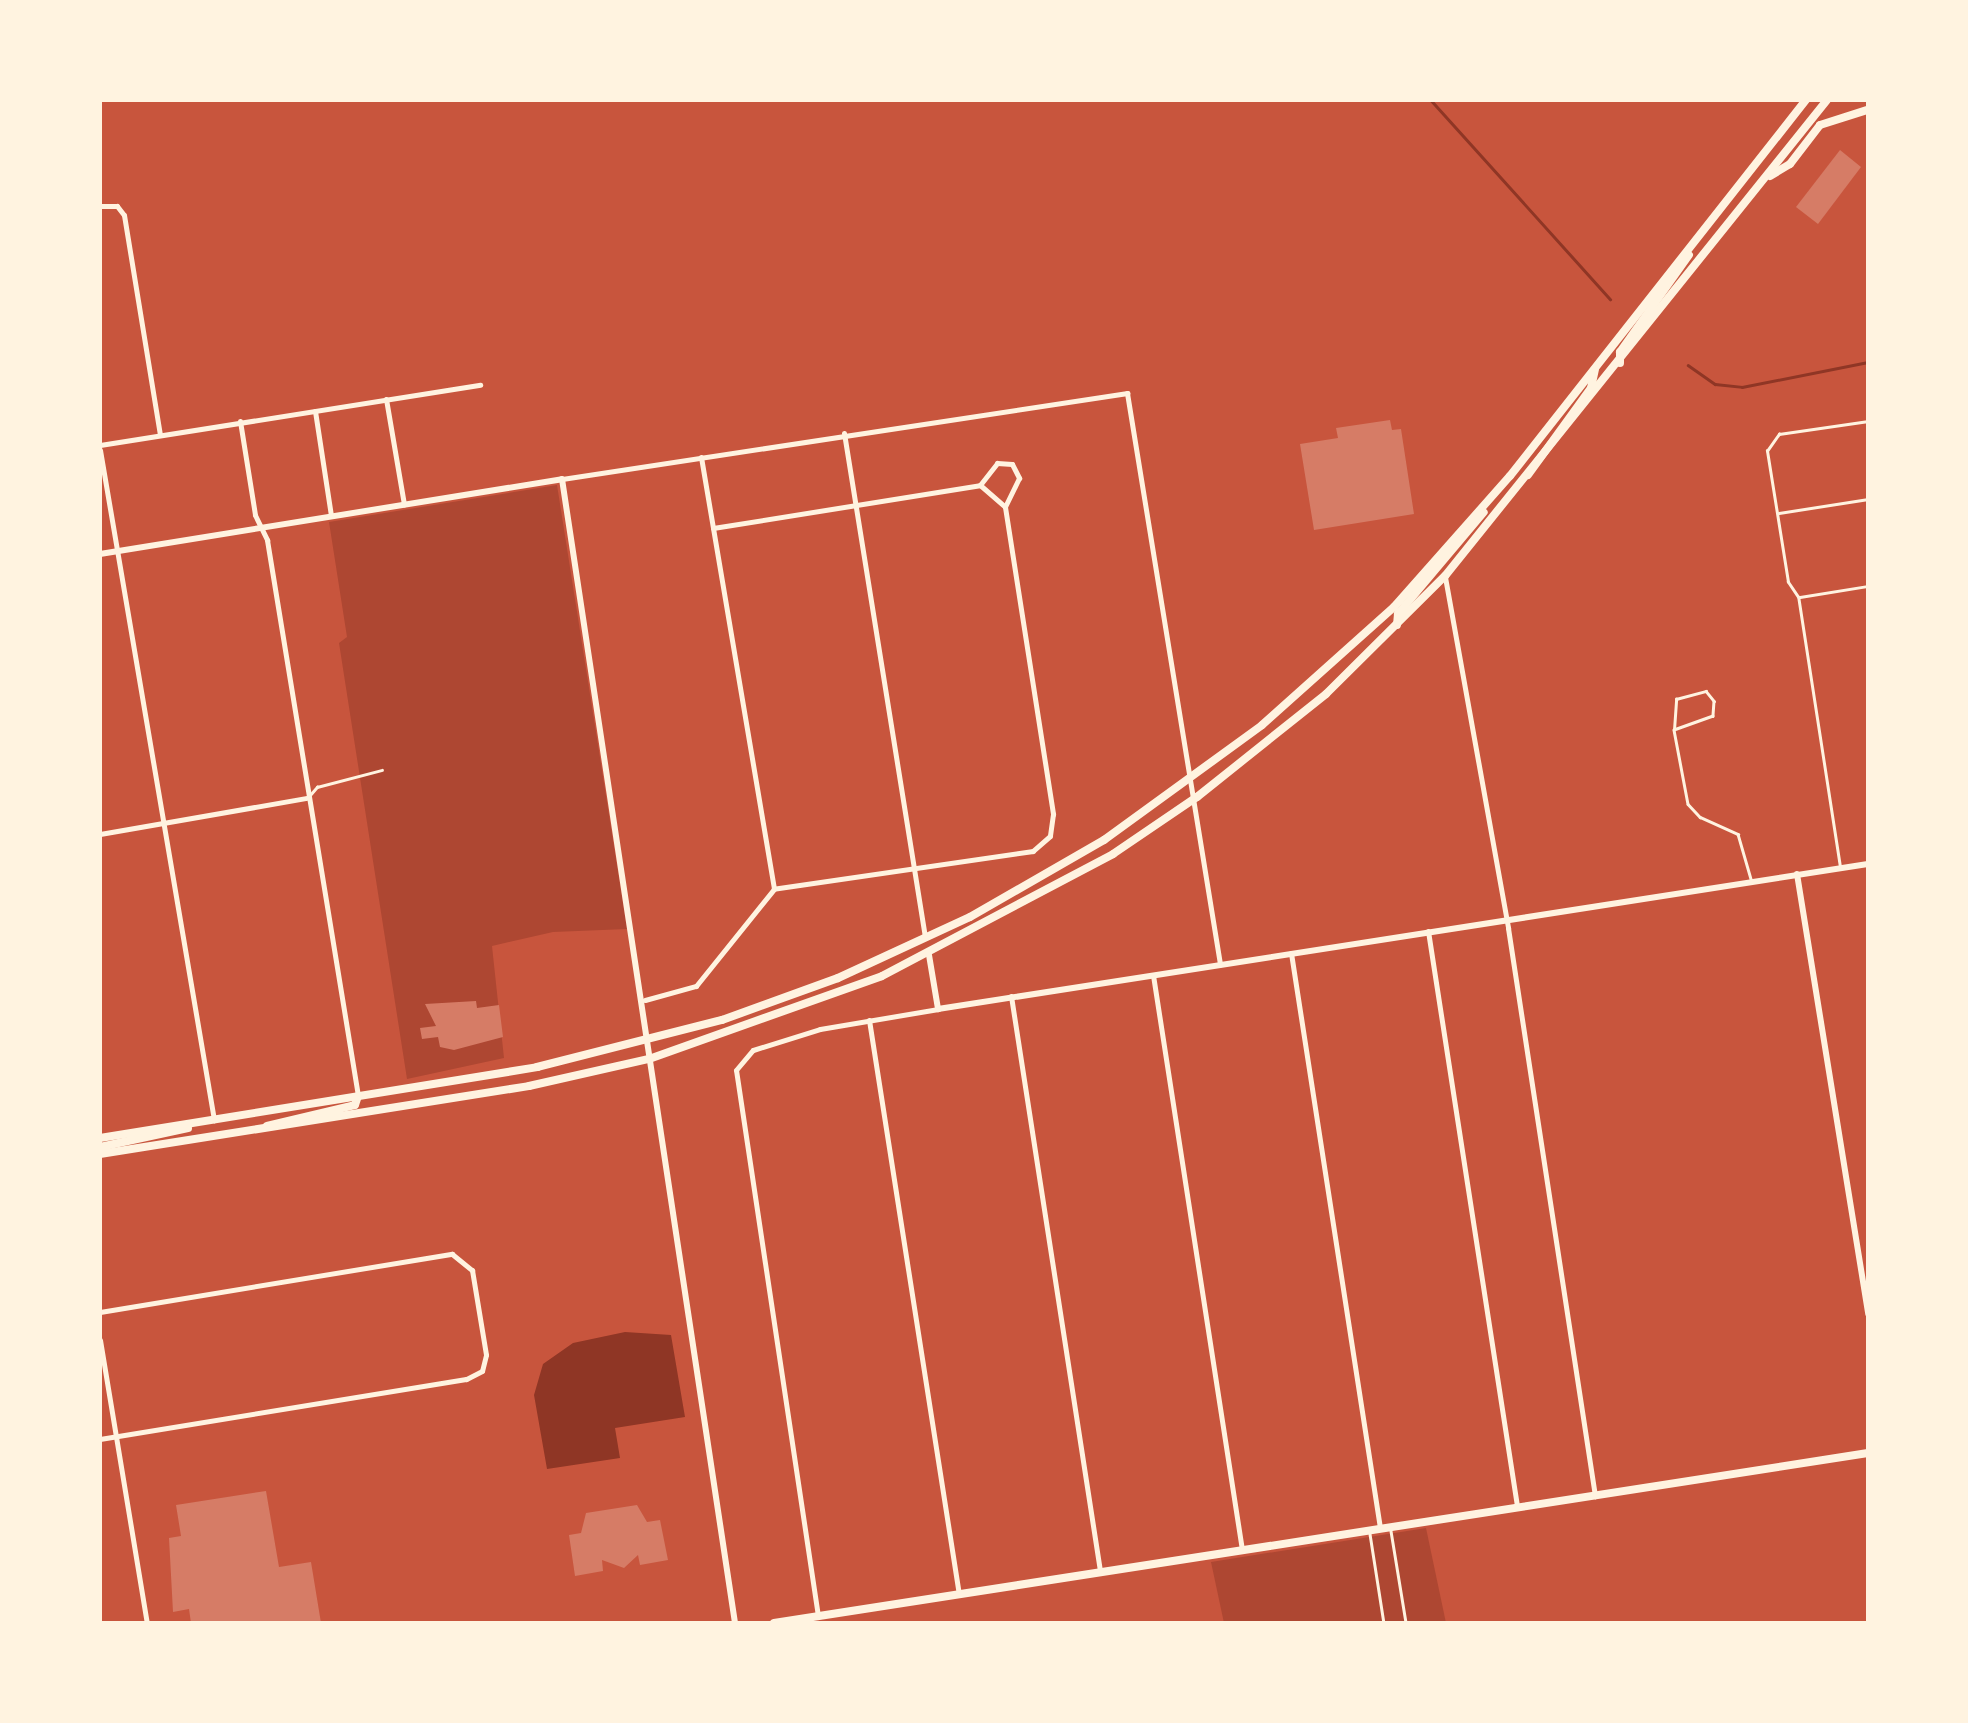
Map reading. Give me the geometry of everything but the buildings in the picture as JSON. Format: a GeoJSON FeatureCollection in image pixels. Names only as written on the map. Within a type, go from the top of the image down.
{"type":"FeatureCollection","features":[{"type":"Feature","properties":{"kind":"main road"},"geometry":{"type":"LineString","coordinates":[[100,1138],[537,1068],[648,1041],[791,996],[925,938],[1059,868],[1194,778],[1356,643],[1487,504],[1806,100]]}},
{"type":"Feature","properties":{"kind":"main road"},"geometry":{"type":"LineString","coordinates":[[100,1150],[258,1130],[545,1084],[649,1059],[792,1012],[929,955],[1064,883],[1197,798],[1326,694],[1397,626],[1525,484],[1827,100]]}},
{"type":"Feature","properties":{"kind":"main road"},"geometry":{"type":"LineString","coordinates":[[1766,178],[1790,164],[1826,121],[1867,110]]}},
{"type":"Feature","properties":{"kind":"main road"},"geometry":{"type":"LineString","coordinates":[[1620,366],[1620,352],[1682,271],[1695,242]]}},
{"type":"Feature","properties":{"kind":"main road"},"geometry":{"type":"LineString","coordinates":[[1525,484],[1591,388],[1595,368]]}},
{"type":"Feature","properties":{"kind":"main road"},"geometry":{"type":"LineString","coordinates":[[1397,626],[1398,614],[1477,527],[1487,504]]}},
{"type":"Feature","properties":{"kind":"main road"},"geometry":{"type":"LineString","coordinates":[[258,1130],[283,1118],[355,1105],[358,1096]]}},
{"type":"Feature","properties":{"kind":"main road"},"geometry":{"type":"LineString","coordinates":[[100,1150],[179,1133],[197,1123]]}},
{"type":"Feature","properties":{"kind":"main road"},"geometry":{"type":"LineString","coordinates":[[774,1623],[1868,1453]]}},
{"type":"Feature","properties":{"kind":"street"},"geometry":{"type":"LineString","coordinates":[[100,206],[116,206],[124,215],[160,434]]}},
{"type":"Feature","properties":{"kind":"street"},"geometry":{"type":"LineString","coordinates":[[214,1120],[100,448],[160,434],[480,385]]}},
{"type":"Feature","properties":{"kind":"street"},"geometry":{"type":"LineString","coordinates":[[100,554],[701,456],[1128,392],[1194,778],[1220,964]]}},
{"type":"Feature","properties":{"kind":"street"},"geometry":{"type":"LineString","coordinates":[[386,399],[404,504]]}},
{"type":"Feature","properties":{"kind":"street"},"geometry":{"type":"LineString","coordinates":[[314,409],[331,516]]}},
{"type":"Feature","properties":{"kind":"street"},"geometry":{"type":"LineString","coordinates":[[240,421],[358,1096]]}},
{"type":"Feature","properties":{"kind":"street"},"geometry":{"type":"LineString","coordinates":[[844,434],[925,938]]}},
{"type":"Feature","properties":{"kind":"street"},"geometry":{"type":"LineString","coordinates":[[701,456],[774,889]]}},
{"type":"Feature","properties":{"kind":"street"},"geometry":{"type":"LineString","coordinates":[[980,485],[997,463],[1012,464],[1018,478],[1004,507]]}},
{"type":"Feature","properties":{"kind":"street"},"geometry":{"type":"LineString","coordinates":[[562,479],[645,1000],[649,1059],[735,1623]]}},
{"type":"Feature","properties":{"kind":"street"},"geometry":{"type":"LineString","coordinates":[[645,1000],[696,986],[774,889],[1033,851],[1054,824],[1004,507],[994,492],[980,485],[713,528]]}},
{"type":"Feature","properties":{"kind":"street"},"geometry":{"type":"LineString","coordinates":[[1445,576],[1596,1496]]}},
{"type":"Feature","properties":{"kind":"street"},"geometry":{"type":"LineString","coordinates":[[100,834],[308,796]]}},
{"type":"Feature","properties":{"kind":"street"},"geometry":{"type":"LineString","coordinates":[[818,1616],[736,1070],[753,1050],[870,1020],[1011,996],[1868,864]]}},
{"type":"Feature","properties":{"kind":"street"},"geometry":{"type":"LineString","coordinates":[[1797,874],[1868,1314]]}},
{"type":"Feature","properties":{"kind":"street"},"geometry":{"type":"LineString","coordinates":[[1428,931],[1517,1508]]}},
{"type":"Feature","properties":{"kind":"street"},"geometry":{"type":"LineString","coordinates":[[1292,953],[1380,1531]]}},
{"type":"Feature","properties":{"kind":"street"},"geometry":{"type":"LineString","coordinates":[[929,955],[938,1010]]}},
{"type":"Feature","properties":{"kind":"street"},"geometry":{"type":"LineString","coordinates":[[1153,975],[1242,1552]]}},
{"type":"Feature","properties":{"kind":"street"},"geometry":{"type":"LineString","coordinates":[[1011,996],[1100,1574]]}},
{"type":"Feature","properties":{"kind":"street"},"geometry":{"type":"LineString","coordinates":[[870,1020],[959,1596]]}},
{"type":"Feature","properties":{"kind":"street"},"geometry":{"type":"LineString","coordinates":[[100,1312],[452,1254],[464,1259],[472,1270],[486,1354],[482,1371],[466,1379],[100,1438]]}},
{"type":"Feature","properties":{"kind":"street"},"geometry":{"type":"LineString","coordinates":[[100,1340],[148,1623]]}},
{"type":"Feature","properties":{"kind":"lane"},"geometry":{"type":"LineString","coordinates":[[1840,867],[1798,597],[1788,582],[1767,452],[1772,438],[1868,420]]}},
{"type":"Feature","properties":{"kind":"lane"},"geometry":{"type":"LineString","coordinates":[[1777,513],[1868,499]]}},
{"type":"Feature","properties":{"kind":"lane"},"geometry":{"type":"LineString","coordinates":[[1798,597],[1868,586]]}},
{"type":"Feature","properties":{"kind":"lane"},"geometry":{"type":"LineString","coordinates":[[1674,730],[1712,716],[1710,693],[1676,699],[1674,730],[1688,804],[1700,818],[1738,834],[1752,880]]}},
{"type":"Feature","properties":{"kind":"lane"},"geometry":{"type":"LineString","coordinates":[[308,796],[317,787],[382,770]]}},
{"type":"Feature","properties":{"kind":"lane"},"geometry":{"type":"LineString","coordinates":[[1391,1529],[1406,1623]]}},
{"type":"Feature","properties":{"kind":"lane"},"geometry":{"type":"LineString","coordinates":[[1370,1532],[1384,1623]]}},
{"type":"Feature","properties":{"kind":"shaded area"},"geometry":{"type":"Polygon","coordinates":[[[557,485],[627,929],[553,932],[492,946],[504,1058],[407,1079],[339,643],[347,637],[329,522],[557,485]]]}},
{"type":"Feature","properties":{"kind":"shaded area"},"geometry":{"type":"Polygon","coordinates":[[[625,1332],[671,1335],[685,1417],[615,1428],[620,1458],[547,1469],[534,1395],[543,1364],[573,1343],[625,1332]]]}},
{"type":"Feature","properties":{"kind":"shaded area"},"geometry":{"type":"Polygon","coordinates":[[[1426,1528],[1446,1623],[1224,1623],[1211,1562],[1426,1528]]]}},
{"type":"Feature","properties":{"kind":"waterway"},"geometry":{"type":"LineString","coordinates":[[1431,100],[1610,299]]}},
{"type":"Feature","properties":{"kind":"waterway"},"geometry":{"type":"LineString","coordinates":[[1688,365],[1715,384],[1742,387],[1868,362]]}}]}
